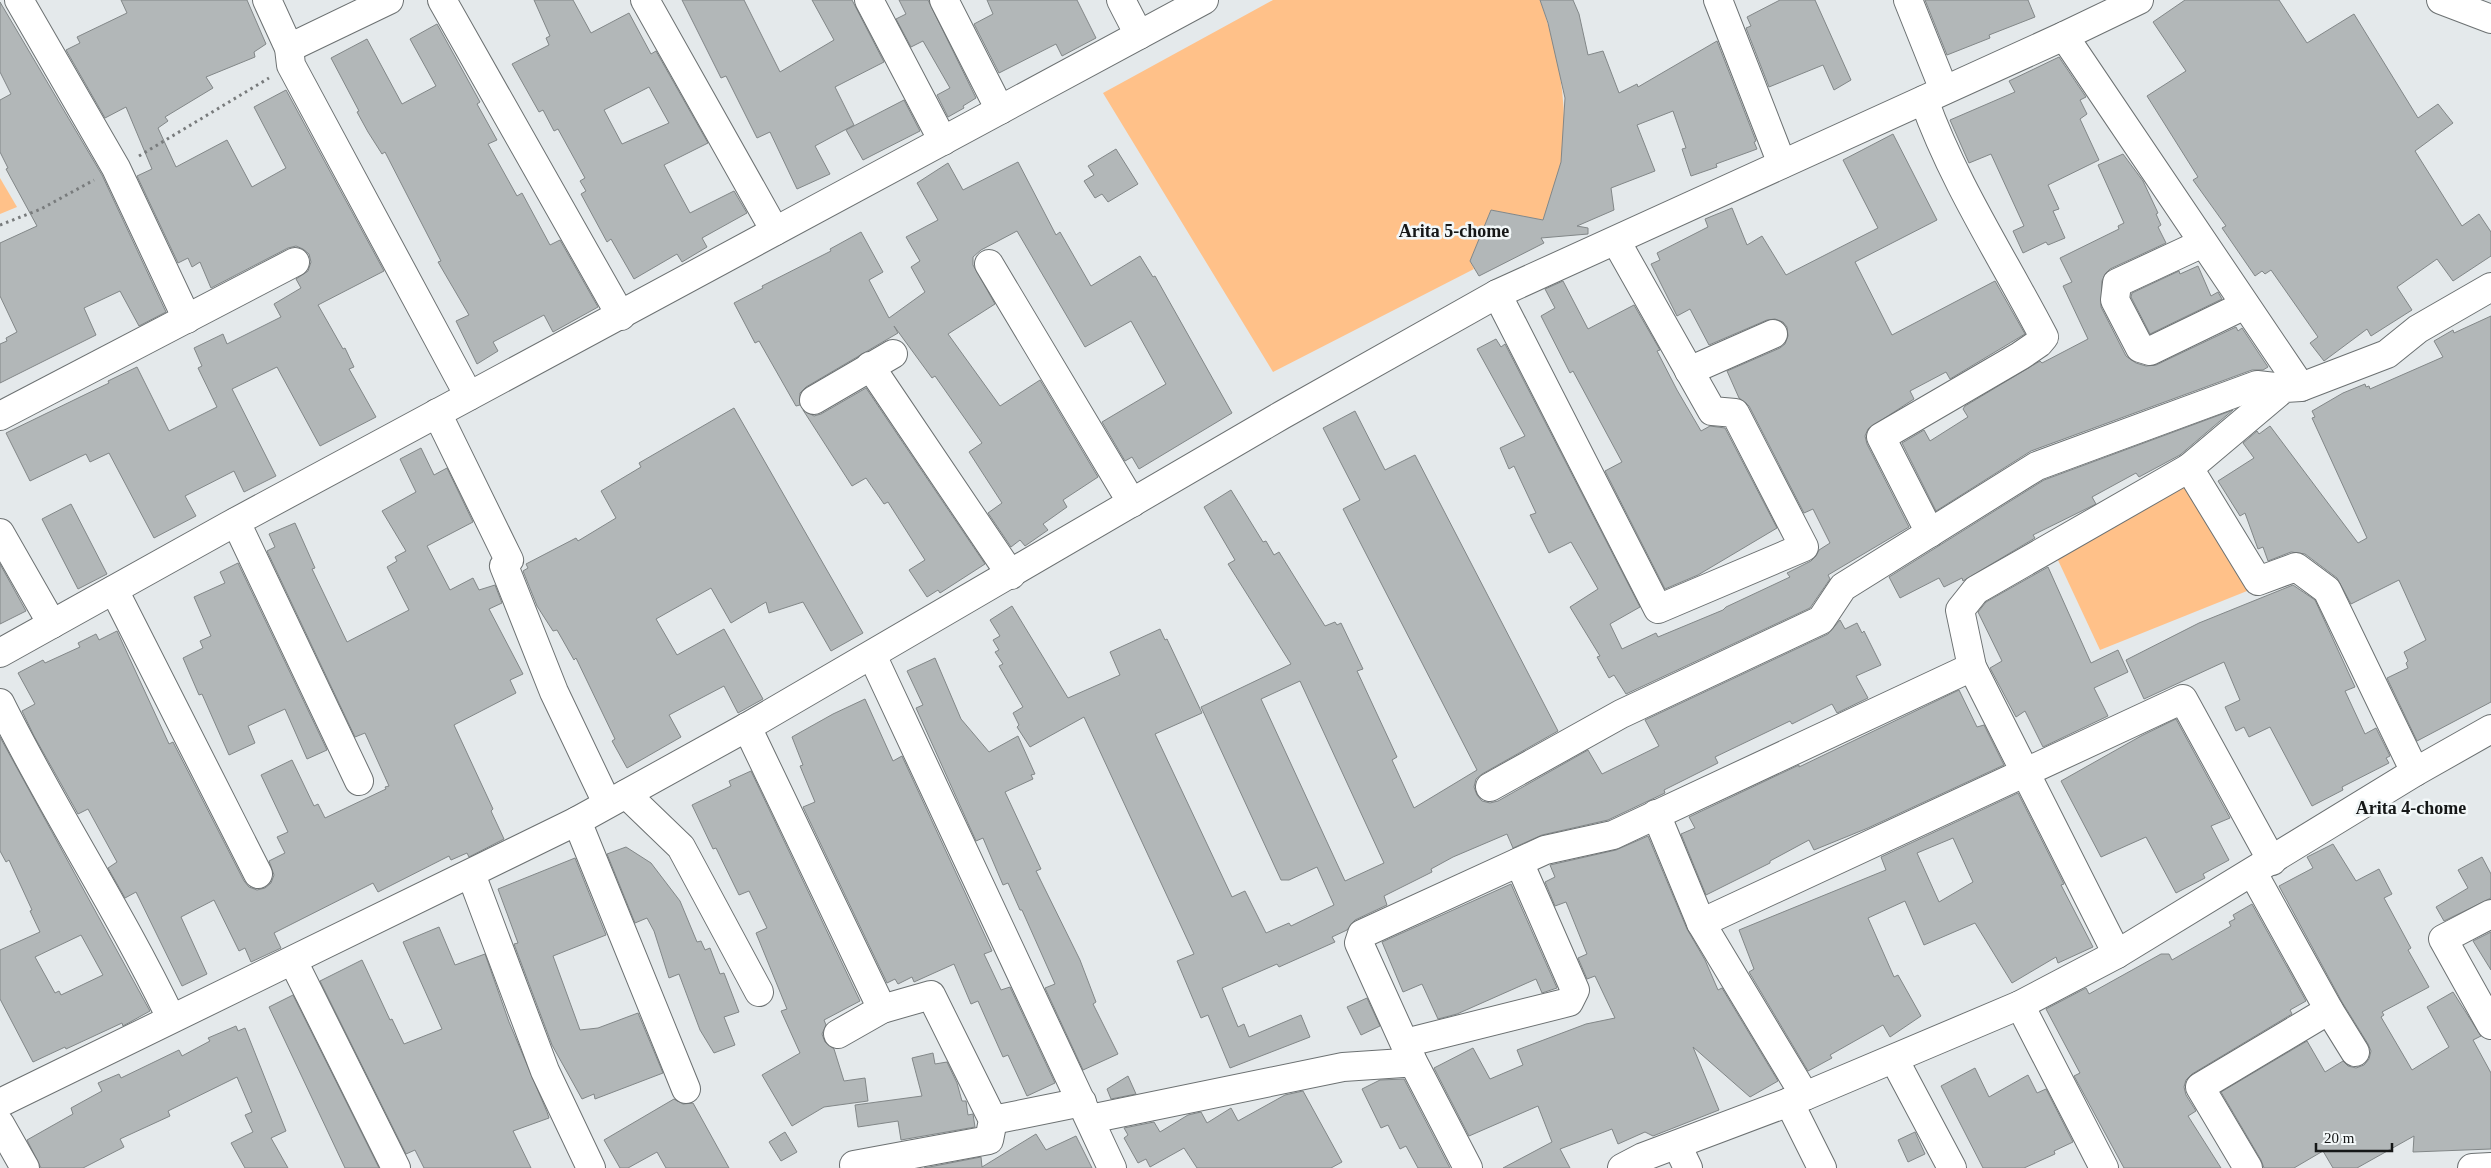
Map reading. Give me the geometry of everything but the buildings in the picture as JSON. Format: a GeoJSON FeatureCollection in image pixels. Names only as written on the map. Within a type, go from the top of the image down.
{"type":"FeatureCollection","features":[{"type":"Feature","properties":{"kind":"street"},"geometry":{"type":"LineString","coordinates":[[19,0],[116,168],[187,319]]}},
{"type":"Feature","properties":{"kind":"street"},"geometry":{"type":"LineString","coordinates":[[267,0],[290,57],[469,396]]}},
{"type":"Feature","properties":{"kind":"street"},"geometry":{"type":"LineString","coordinates":[[290,57],[388,0]]}},
{"type":"Feature","properties":{"kind":"street"},"geometry":{"type":"LineString","coordinates":[[442,0],[621,316]]}},
{"type":"Feature","properties":{"kind":"street"},"geometry":{"type":"LineString","coordinates":[[645,0],[775,231]]}},
{"type":"Feature","properties":{"kind":"street"},"geometry":{"type":"LineString","coordinates":[[869,0],[943,141]]}},
{"type":"Feature","properties":{"kind":"street"},"geometry":{"type":"LineString","coordinates":[[944,0],[1000,110]]}},
{"type":"Feature","properties":{"kind":"street"},"geometry":{"type":"LineString","coordinates":[[1121,0],[1139,35]]}},
{"type":"Feature","properties":{"kind":"street"},"geometry":{"type":"LineString","coordinates":[[0,653],[236,522],[1204,0]]}},
{"type":"Feature","properties":{"kind":"street"},"geometry":{"type":"LineString","coordinates":[[1718,0],[1782,164]]}},
{"type":"Feature","properties":{"kind":"street"},"geometry":{"type":"LineString","coordinates":[[1908,0],[1934,95],[1935,130],[1970,205],[2044,337],[2040,343],[2020,356],[1881,437],[1930,533]]}},
{"type":"Feature","properties":{"kind":"street"},"geometry":{"type":"LineString","coordinates":[[0,1103],[577,821],[872,656],[1282,415],[1497,294],[2064,36],[2139,0]]}},
{"type":"Feature","properties":{"kind":"street"},"geometry":{"type":"LineString","coordinates":[[2441,0],[2491,20]]}},
{"type":"Feature","properties":{"kind":"street"},"geometry":{"type":"LineString","coordinates":[[2064,36],[2245,304],[2292,388]]}},
{"type":"Feature","properties":{"kind":"street"},"geometry":{"type":"LineString","coordinates":[[1497,294],[1658,609],[1804,547],[1735,413],[1712,411],[1616,241]]}},
{"type":"Feature","properties":{"kind":"street"},"geometry":{"type":"LineString","coordinates":[[2203,243],[2117,283],[2114,300],[2140,348],[2150,351],[2245,304]]}},
{"type":"Feature","properties":{"kind":"street"},"geometry":{"type":"LineString","coordinates":[[0,416],[295,262]]}},
{"type":"Feature","properties":{"kind":"street"},"geometry":{"type":"LineString","coordinates":[[989,264],[1132,504]]}},
{"type":"Feature","properties":{"kind":"street"},"geometry":{"type":"LineString","coordinates":[[2117,954],[2023,772],[1972,667],[1960,610],[1976,590],[2189,468],[2292,388],[2387,354],[2418,329],[2491,287]]}},
{"type":"Feature","properties":{"kind":"street"},"geometry":{"type":"LineString","coordinates":[[1689,370],[1773,334]]}},
{"type":"Feature","properties":{"kind":"street"},"geometry":{"type":"LineString","coordinates":[[814,400],[882,360],[1010,575]]}},
{"type":"Feature","properties":{"kind":"street"},"geometry":{"type":"LineString","coordinates":[[1490,787],[1621,714],[1821,620],[1843,586],[2037,466],[2257,385],[2292,388]]}},
{"type":"Feature","properties":{"kind":"street"},"geometry":{"type":"LineString","coordinates":[[437,413],[508,560],[504,566],[554,692],[617,799],[681,847],[759,992]]}},
{"type":"Feature","properties":{"kind":"street"},"geometry":{"type":"LineString","coordinates":[[2189,468],[2258,580],[2296,567],[2327,590],[2415,772]]}},
{"type":"Feature","properties":{"kind":"street"},"geometry":{"type":"LineString","coordinates":[[236,522],[360,781]]}},
{"type":"Feature","properties":{"kind":"street"},"geometry":{"type":"LineString","coordinates":[[0,533],[52,624]]}},
{"type":"Feature","properties":{"kind":"street"},"geometry":{"type":"LineString","coordinates":[[114,590],[258,874]]}},
{"type":"Feature","properties":{"kind":"street"},"geometry":{"type":"LineString","coordinates":[[872,656],[1112,1168]]}},
{"type":"Feature","properties":{"kind":"street"},"geometry":{"type":"LineString","coordinates":[[1468,1168],[1409,1052],[1359,943],[1362,934],[1544,850],[1613,835],[1972,667]]}},
{"type":"Feature","properties":{"kind":"street"},"geometry":{"type":"LineString","coordinates":[[1701,922],[2183,699],[2329,1010],[2355,1052]]}},
{"type":"Feature","properties":{"kind":"street"},"geometry":{"type":"LineString","coordinates":[[0,703],[9,744],[152,977],[171,1018]]}},
{"type":"Feature","properties":{"kind":"street"},"geometry":{"type":"LineString","coordinates":[[747,727],[882,1009]]}},
{"type":"Feature","properties":{"kind":"street"},"geometry":{"type":"LineString","coordinates":[[1622,1168],[1683,1156],[1797,1099],[2020,1005],[2117,954],[2415,772],[2491,729]]}},
{"type":"Feature","properties":{"kind":"street"},"geometry":{"type":"LineString","coordinates":[[1656,814],[1701,922],[1797,1099],[1822,1168]]}},
{"type":"Feature","properties":{"kind":"street"},"geometry":{"type":"LineString","coordinates":[[577,821],[686,1089]]}},
{"type":"Feature","properties":{"kind":"street"},"geometry":{"type":"LineString","coordinates":[[993,1120],[1086,1110],[1343,1067],[1403,1063],[1409,1052],[1569,1002],[1576,990],[1519,862]]}},
{"type":"Feature","properties":{"kind":"street"},"geometry":{"type":"LineString","coordinates":[[470,874],[545,1071],[591,1168]]}},
{"type":"Feature","properties":{"kind":"street"},"geometry":{"type":"LineString","coordinates":[[2491,914],[2443,939],[2491,1026]]}},
{"type":"Feature","properties":{"kind":"street"},"geometry":{"type":"LineString","coordinates":[[293,961],[396,1168]]}},
{"type":"Feature","properties":{"kind":"street"},"geometry":{"type":"LineString","coordinates":[[838,1034],[882,1009],[931,995],[993,1120],[988,1140],[852,1167]]}},
{"type":"Feature","properties":{"kind":"street"},"geometry":{"type":"LineString","coordinates":[[2020,1005],[2104,1168]]}},
{"type":"Feature","properties":{"kind":"street"},"geometry":{"type":"LineString","coordinates":[[2248,1168],[2200,1088],[2329,1010]]}},
{"type":"Feature","properties":{"kind":"street"},"geometry":{"type":"LineString","coordinates":[[1894,1059],[1952,1168]]}},
{"type":"Feature","properties":{"kind":"street"},"geometry":{"type":"LineString","coordinates":[[0,1124],[25,1168]]}},
{"type":"Feature","properties":{"kind":"street"},"geometry":{"type":"LineString","coordinates":[[2472,1168],[2491,1167]]}},
{"type":"Feature","properties":{"kind":"path"},"geometry":{"type":"LineString","coordinates":[[0,225],[41,209],[116,168],[290,57]]}},
{"type":"Feature","properties":{"kind":"shaded area"},"geometry":{"type":"Polygon","coordinates":[[[1273,0],[1540,0],[1552,39],[1561,79],[1564,120],[1560,168],[1543,220],[1491,210],[1470,261],[1474,269],[1273,372],[1103,93],[1273,0]]]}},
{"type":"Feature","properties":{"kind":"shaded area"},"geometry":{"type":"Polygon","coordinates":[[[0,178],[17,207],[0,214],[0,178]]]}},
{"type":"Feature","properties":{"kind":"shaded area"},"geometry":{"type":"Polygon","coordinates":[[[2181,486],[2191,486],[2252,589],[2100,650],[2057,558],[2181,486]]]}},
{"type":"Feature","properties":{"kind":"district","name":"Arita 5-chome"},"geometry":{"type":"Point","coordinates":[1454,231]}},
{"type":"Feature","properties":{"kind":"district","name":"Arita 4-chome"},"geometry":{"type":"Point","coordinates":[2411,808]}}]}
